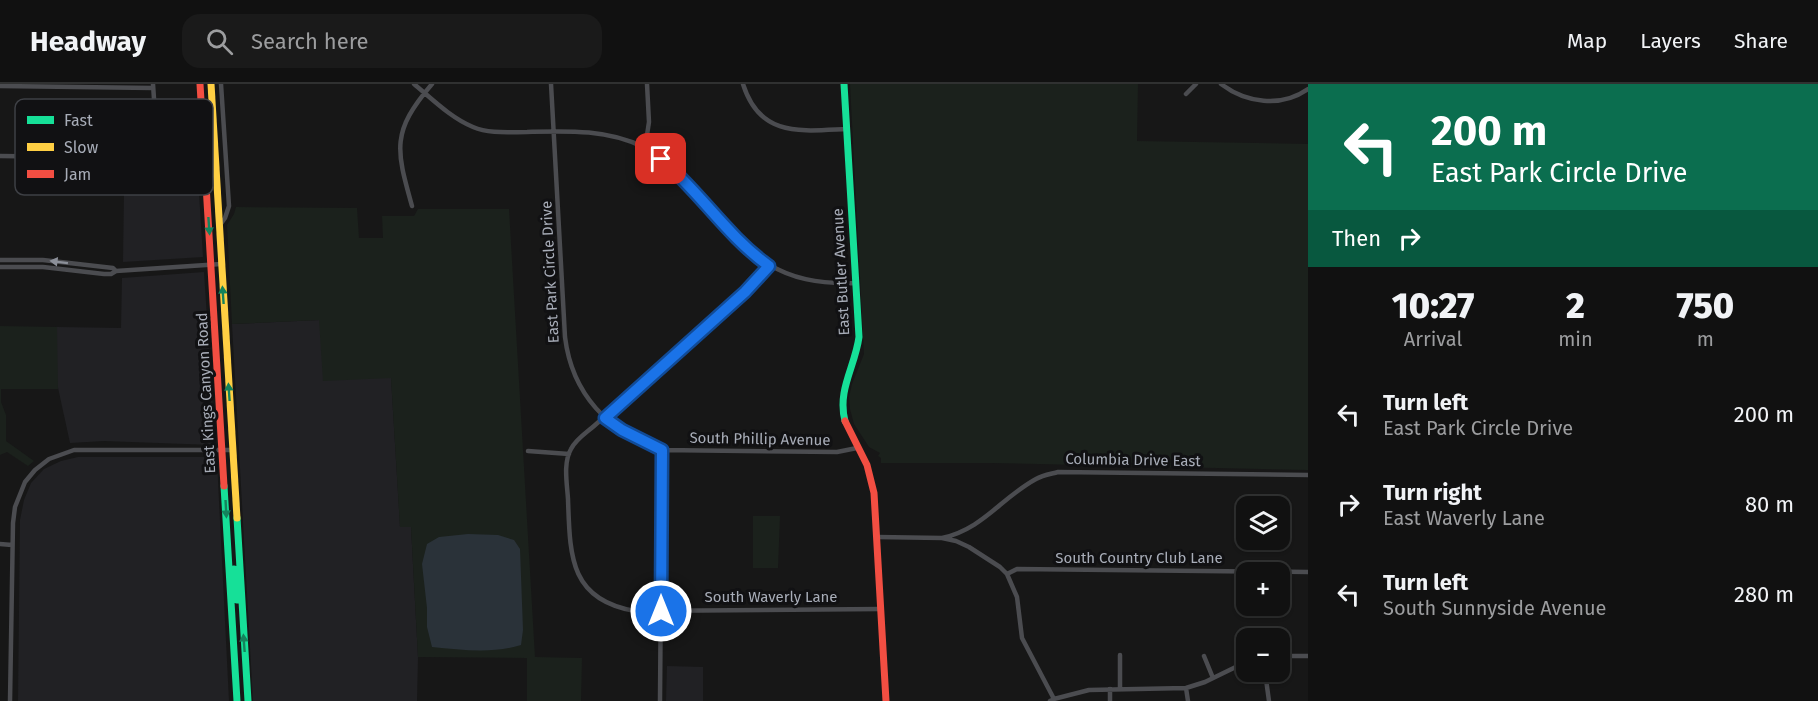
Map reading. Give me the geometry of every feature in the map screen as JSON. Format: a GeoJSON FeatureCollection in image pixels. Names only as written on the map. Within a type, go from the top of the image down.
{"type":"FeatureCollection","features":[{"type":"Feature","properties":{"kind":"main road","name":"East Kings Canyon Road"},"geometry":{"type":"LineString","coordinates":[[200,84],[201,99]]}},
{"type":"Feature","properties":{"kind":"main road"},"geometry":{"type":"LineString","coordinates":[[207,84],[212,98]]}},
{"type":"Feature","properties":{"kind":"main road","name":"East Kings Canyon Road"},"geometry":{"type":"LineString","coordinates":[[211,84],[212,98]]}},
{"type":"Feature","properties":{"kind":"main road","name":"East Butler Avenue"},"geometry":{"type":"LineString","coordinates":[[844,84],[858,346],[844,389],[842,407],[843,415],[857,448],[867,464],[872,484],[886,701]]}},
{"type":"Feature","properties":{"kind":"main road","name":"East Kings Canyon Road"},"geometry":{"type":"LineString","coordinates":[[213,116],[248,701]]}},
{"type":"Feature","properties":{"kind":"main road","name":"East Kings Canyon Road"},"geometry":{"type":"LineString","coordinates":[[207,195],[237,701]]}},
{"type":"Feature","properties":{"kind":"main road"},"geometry":{"type":"LineString","coordinates":[[229,557],[234,562],[238,614],[242,618]]}},
{"type":"Feature","properties":{"kind":"street","name":"East Kings Canyon Road"},"geometry":{"type":"LineString","coordinates":[[219,226],[229,206],[221,84]]}},
{"type":"Feature","properties":{"kind":"street"},"geometry":{"type":"LineString","coordinates":[[414,84],[453,116],[474,128],[501,132],[580,132],[609,136],[645,148],[682,177],[742,245],[769,266],[785,273],[811,279],[856,283]]}},
{"type":"Feature","properties":{"kind":"street"},"geometry":{"type":"LineString","coordinates":[[412,206],[402,171],[400,146],[407,118],[432,84]]}},
{"type":"Feature","properties":{"kind":"street","name":"East Park Circle Drive"},"geometry":{"type":"LineString","coordinates":[[551,84],[567,353],[577,382],[605,418],[622,430],[662,450]]}},
{"type":"Feature","properties":{"kind":"street"},"geometry":{"type":"LineString","coordinates":[[645,148],[649,122],[647,84]]}},
{"type":"Feature","properties":{"kind":"street"},"geometry":{"type":"LineString","coordinates":[[743,84],[758,113],[775,125],[788,130],[804,131],[847,129]]}},
{"type":"Feature","properties":{"kind":"street"},"geometry":{"type":"LineString","coordinates":[[1186,94],[1196,84]]}},
{"type":"Feature","properties":{"kind":"street"},"geometry":{"type":"LineString","coordinates":[[1221,84],[1232,92],[1255,100],[1292,98],[1308,89]]}},
{"type":"Feature","properties":{"kind":"street"},"geometry":{"type":"LineString","coordinates":[[0,86],[153,86]]}},
{"type":"Feature","properties":{"kind":"street"},"geometry":{"type":"LineString","coordinates":[[0,156],[15,156]]}},
{"type":"Feature","properties":{"kind":"street"},"geometry":{"type":"LineString","coordinates":[[0,260],[57,262],[113,268],[116,271]]}},
{"type":"Feature","properties":{"kind":"street"},"geometry":{"type":"LineString","coordinates":[[0,267],[43,267],[111,274],[116,271],[221,264]]}},
{"type":"Feature","properties":{"kind":"street"},"geometry":{"type":"LineString","coordinates":[[528,451],[569,454],[576,442],[745,292],[769,266]]}},
{"type":"Feature","properties":{"kind":"street","name":"South Phillip Avenue"},"geometry":{"type":"LineString","coordinates":[[662,450],[837,452],[857,448]]}},
{"type":"Feature","properties":{"kind":"street"},"geometry":{"type":"LineString","coordinates":[[10,701],[12,545],[15,507],[25,482],[35,470],[49,459],[74,450],[233,450]]}},
{"type":"Feature","properties":{"kind":"street"},"geometry":{"type":"LineString","coordinates":[[660,701],[662,450]]}},
{"type":"Feature","properties":{"kind":"street","name":"South Waverly Lane"},"geometry":{"type":"LineString","coordinates":[[569,454],[567,469],[569,540],[575,566],[580,578],[592,593],[606,604],[635,611],[881,609]]}},
{"type":"Feature","properties":{"kind":"street","name":"Columbia Drive East"},"geometry":{"type":"LineString","coordinates":[[942,538],[964,532],[987,518],[1036,479],[1058,472],[1308,475]]}},
{"type":"Feature","properties":{"kind":"street"},"geometry":{"type":"LineString","coordinates":[[877,537],[942,538],[969,547],[1007,574],[1017,597],[1022,638],[1052,700],[1079,692],[1110,689],[1186,688],[1236,667]]}},
{"type":"Feature","properties":{"kind":"street"},"geometry":{"type":"LineString","coordinates":[[0,544],[12,545]]}},
{"type":"Feature","properties":{"kind":"street","name":"South Country Club Lane"},"geometry":{"type":"LineString","coordinates":[[1007,574],[1017,569],[1308,572]]}},
{"type":"Feature","properties":{"kind":"street"},"geometry":{"type":"LineString","coordinates":[[1120,655],[1120,689]]}},
{"type":"Feature","properties":{"kind":"street"},"geometry":{"type":"LineString","coordinates":[[1204,656],[1213,678]]}},
{"type":"Feature","properties":{"kind":"street"},"geometry":{"type":"LineString","coordinates":[[1290,656],[1308,656]]}},
{"type":"Feature","properties":{"kind":"street"},"geometry":{"type":"LineString","coordinates":[[1266,682],[1269,701]]}},
{"type":"Feature","properties":{"kind":"street"},"geometry":{"type":"LineString","coordinates":[[1186,688],[1188,701]]}},
{"type":"Feature","properties":{"kind":"street"},"geometry":{"type":"LineString","coordinates":[[1110,689],[1110,701]]}},
{"type":"Feature","properties":{"kind":"shaded area"},"geometry":{"type":"Polygon","coordinates":[[[850,84],[1138,84],[1137,141],[1308,144],[1308,470],[991,463],[881,463],[881,458],[878,456],[880,453],[869,447],[854,424],[849,397],[864,354],[850,84]]]}},
{"type":"Feature","properties":{"kind":"shaded area"},"geometry":{"type":"Polygon","coordinates":[[[124,195],[199,195],[203,257],[123,262],[124,195]]]}},
{"type":"Feature","properties":{"kind":"shaded area"},"geometry":{"type":"Polygon","coordinates":[[[236,207],[357,208],[359,238],[383,238],[382,216],[414,216],[418,209],[509,209],[535,657],[582,658],[581,701],[527,701],[527,658],[418,657],[411,527],[400,527],[391,378],[323,381],[319,320],[232,324],[227,225],[236,207]]]}},
{"type":"Feature","properties":{"kind":"shaded area"},"geometry":{"type":"Polygon","coordinates":[[[204,272],[215,442],[213,445],[104,441],[70,443],[57,383],[57,327],[121,328],[122,278],[204,272]]]}},
{"type":"Feature","properties":{"kind":"shaded area"},"geometry":{"type":"Polygon","coordinates":[[[319,320],[391,377],[400,526],[411,527],[418,657],[417,701],[253,701],[232,324],[319,320]]]}},
{"type":"Feature","properties":{"kind":"shaded area"},"geometry":{"type":"Polygon","coordinates":[[[0,326],[57,327],[58,389],[1,389],[1,402],[6,415],[6,441],[34,461],[28,466],[7,452],[0,455],[0,326]]]}},
{"type":"Feature","properties":{"kind":"shaded area"},"geometry":{"type":"Polygon","coordinates":[[[78,457],[213,457],[217,461],[229,701],[18,701],[20,520],[24,500],[31,483],[44,469],[61,461],[78,457]]]}},
{"type":"Feature","properties":{"kind":"shaded area"},"geometry":{"type":"Polygon","coordinates":[[[753,516],[780,516],[778,568],[753,568],[753,516]]]}},
{"type":"Feature","properties":{"kind":"shaded area"},"geometry":{"type":"Polygon","coordinates":[[[468,534],[498,535],[514,540],[520,549],[523,630],[521,645],[500,650],[432,647],[427,627],[422,564],[427,544],[439,537],[468,534]]]}},
{"type":"Feature","properties":{"kind":"shaded area"},"geometry":{"type":"Polygon","coordinates":[[[667,666],[703,667],[703,701],[666,701],[667,666]]]}},
{"type":"Feature","properties":{"kind":"traffic: fast"},"geometry":{"type":"LineString","coordinates":[[844,84],[859,337],[843,399],[845,421]]}},
{"type":"Feature","properties":{"kind":"traffic: fast"},"geometry":{"type":"LineString","coordinates":[[224,486],[237,701]]}},
{"type":"Feature","properties":{"kind":"traffic: fast"},"geometry":{"type":"LineString","coordinates":[[237,518],[248,701]]}},
{"type":"Feature","properties":{"kind":"traffic: fast"},"geometry":{"type":"LineString","coordinates":[[234,569],[237,600]]}},
{"type":"Feature","properties":{"kind":"traffic: slow"},"geometry":{"type":"LineString","coordinates":[[211,84],[212,99]]}},
{"type":"Feature","properties":{"kind":"traffic: slow"},"geometry":{"type":"LineString","coordinates":[[213,117],[237,518]]}},
{"type":"Feature","properties":{"kind":"traffic: jam"},"geometry":{"type":"LineString","coordinates":[[200,84],[201,99]]}},
{"type":"Feature","properties":{"kind":"traffic: jam"},"geometry":{"type":"LineString","coordinates":[[207,195],[224,486]]}},
{"type":"Feature","properties":{"kind":"traffic: jam"},"geometry":{"type":"LineString","coordinates":[[845,421],[867,465],[874,493],[886,701]]}},
{"type":"Feature","properties":{"kind":"route"},"geometry":{"type":"LineString","coordinates":[[661,159],[682,177],[742,245],[769,266],[745,292],[605,418],[613,425],[662,450],[661,611]]}}]}
